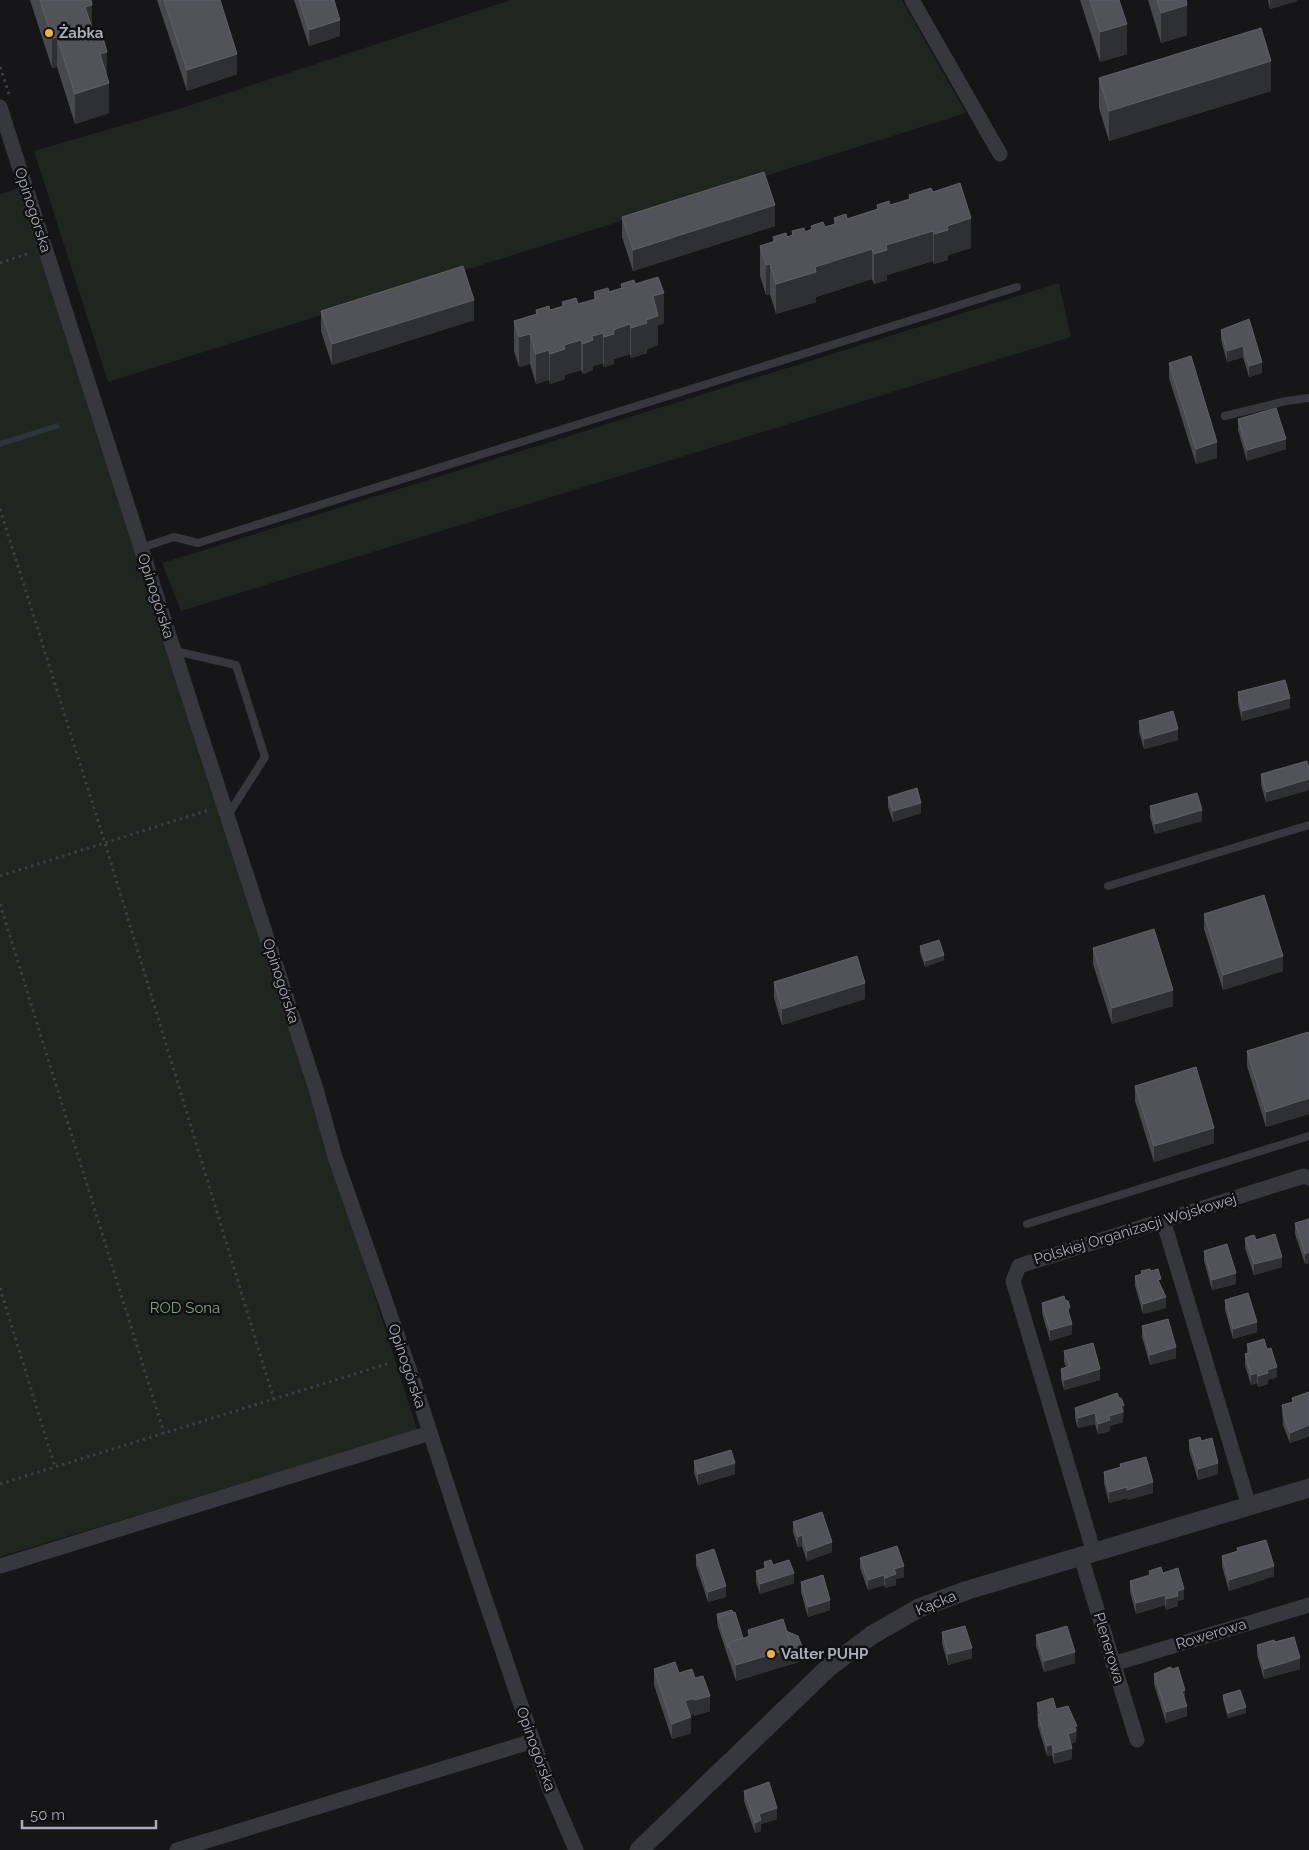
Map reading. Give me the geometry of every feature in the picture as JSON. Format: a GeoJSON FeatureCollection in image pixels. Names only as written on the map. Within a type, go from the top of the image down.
{"type":"FeatureCollection","features":[{"type":"Feature","properties":{"kind":"street"},"geometry":{"type":"LineString","coordinates":[[912,0],[1000,154]]}},
{"type":"Feature","properties":{"kind":"street","name":"Opinogórska"},"geometry":{"type":"LineString","coordinates":[[0,107],[316,1088],[335,1157],[405,1358],[548,1785],[576,1850]]}},
{"type":"Feature","properties":{"kind":"street","name":"Polskiej Organizacji Wojskowej"},"geometry":{"type":"LineString","coordinates":[[1088,1555],[1013,1282],[1018,1266],[1304,1176],[1309,1178]]}},
{"type":"Feature","properties":{"kind":"street"},"geometry":{"type":"LineString","coordinates":[[1163,1220],[1249,1506]]}},
{"type":"Feature","properties":{"kind":"street"},"geometry":{"type":"LineString","coordinates":[[0,1566],[430,1433]]}},
{"type":"Feature","properties":{"kind":"street","name":"Kącka"},"geometry":{"type":"LineString","coordinates":[[639,1850],[828,1668],[872,1635],[919,1608],[968,1590],[1309,1488]]}},
{"type":"Feature","properties":{"kind":"street","name":"Plenerowa"},"geometry":{"type":"LineString","coordinates":[[1088,1555],[1113,1664],[1136,1740]]}},
{"type":"Feature","properties":{"kind":"street","name":"Rowerowa"},"geometry":{"type":"LineString","coordinates":[[1113,1664],[1309,1605]]}},
{"type":"Feature","properties":{"kind":"street"},"geometry":{"type":"LineString","coordinates":[[177,1850],[533,1741]]}},
{"type":"Feature","properties":{"kind":"lane"},"geometry":{"type":"LineString","coordinates":[[141,548],[174,537],[198,543],[1017,287]]}},
{"type":"Feature","properties":{"kind":"lane"},"geometry":{"type":"LineString","coordinates":[[1225,416],[1286,400],[1309,398]]}},
{"type":"Feature","properties":{"kind":"lane"},"geometry":{"type":"LineString","coordinates":[[174,651],[236,665],[264,757],[226,810]]}},
{"type":"Feature","properties":{"kind":"lane"},"geometry":{"type":"LineString","coordinates":[[1108,886],[1309,825]]}},
{"type":"Feature","properties":{"kind":"lane"},"geometry":{"type":"LineString","coordinates":[[1027,1224],[1309,1136]]}},
{"type":"Feature","properties":{"kind":"path"},"geometry":{"type":"LineString","coordinates":[[0,263],[45,248]]}},
{"type":"Feature","properties":{"kind":"path"},"geometry":{"type":"LineString","coordinates":[[0,508],[105,844],[274,1400]]}},
{"type":"Feature","properties":{"kind":"path"},"geometry":{"type":"LineString","coordinates":[[0,876],[226,810]]}},
{"type":"Feature","properties":{"kind":"path"},"geometry":{"type":"LineString","coordinates":[[0,904],[164,1433]]}},
{"type":"Feature","properties":{"kind":"path"},"geometry":{"type":"LineString","coordinates":[[0,1288],[55,1467]]}},
{"type":"Feature","properties":{"kind":"path"},"geometry":{"type":"LineString","coordinates":[[0,1484],[405,1358]]}},
{"type":"Feature","properties":{"kind":"green space"},"geometry":{"type":"Polygon","coordinates":[[[511,0],[902,0],[966,113],[108,382],[34,151],[182,108],[511,0]]]}},
{"type":"Feature","properties":{"kind":"green space","name":"ROD Sona"},"geometry":{"type":"Polygon","coordinates":[[[26,186],[417,1430],[0,1557],[0,194],[26,186]]]}},
{"type":"Feature","properties":{"kind":"green space"},"geometry":{"type":"Polygon","coordinates":[[[1059,283],[1071,337],[181,611],[162,563],[1059,283]]]}},
{"type":"Feature","properties":{"kind":"building"},"geometry":{"type":"Polygon","coordinates":[[[40,0],[91,0],[92,5],[85,7],[96,40],[103,38],[107,52],[100,54],[109,83],[75,94],[57,37],[52,38],[40,0]]]}},
{"type":"Feature","properties":{"kind":"building"},"geometry":{"type":"Polygon","coordinates":[[[164,0],[220,0],[237,54],[187,70],[164,0]]]}},
{"type":"Feature","properties":{"kind":"building"},"geometry":{"type":"Polygon","coordinates":[[[299,0],[334,0],[340,20],[309,30],[299,0]]]}},
{"type":"Feature","properties":{"kind":"building"},"geometry":{"type":"Polygon","coordinates":[[[1090,0],[1119,0],[1127,24],[1100,32],[1090,0]]]}},
{"type":"Feature","properties":{"kind":"building"},"geometry":{"type":"Polygon","coordinates":[[[1157,0],[1186,0],[1187,5],[1161,13],[1157,0]]]}},
{"type":"Feature","properties":{"kind":"building"},"geometry":{"type":"Polygon","coordinates":[[[1261,28],[1271,61],[1109,111],[1099,78],[1261,28]]]}},
{"type":"Feature","properties":{"kind":"building"},"geometry":{"type":"Polygon","coordinates":[[[764,172],[775,205],[633,250],[622,217],[764,172]]]}},
{"type":"Feature","properties":{"kind":"building"},"geometry":{"type":"Polygon","coordinates":[[[960,183],[971,218],[947,226],[948,230],[934,234],[933,231],[886,245],[887,250],[874,254],[872,249],[815,267],[816,272],[776,284],[770,264],[766,265],[760,246],[775,241],[773,237],[786,233],[787,237],[793,235],[792,231],[804,228],[805,232],[812,229],[811,226],[823,222],[825,227],[836,224],[834,218],[846,214],[847,219],[878,209],[877,205],[889,201],[890,205],[910,199],[909,195],[931,188],[933,192],[960,183]]]}},
{"type":"Feature","properties":{"kind":"building"},"geometry":{"type":"Polygon","coordinates":[[[463,266],[474,300],[332,344],[321,311],[463,266]]]}},
{"type":"Feature","properties":{"kind":"building"},"geometry":{"type":"Polygon","coordinates":[[[658,277],[664,293],[653,296],[658,316],[646,320],[647,323],[631,328],[630,324],[613,330],[614,334],[604,337],[603,333],[592,336],[593,340],[583,344],[581,340],[564,345],[565,349],[550,354],[549,350],[536,354],[530,334],[519,337],[514,321],[537,314],[536,310],[549,306],[550,310],[564,306],[562,302],[576,298],[578,304],[596,299],[594,292],[608,288],[609,292],[622,288],[621,284],[634,280],[635,284],[658,277]]]}},
{"type":"Feature","properties":{"kind":"building"},"geometry":{"type":"Polygon","coordinates":[[[1249,319],[1262,362],[1249,366],[1243,346],[1227,351],[1221,330],[1249,319]]]}},
{"type":"Feature","properties":{"kind":"building"},"geometry":{"type":"Polygon","coordinates":[[[1191,356],[1217,442],[1196,449],[1169,363],[1191,356]]]}},
{"type":"Feature","properties":{"kind":"building"},"geometry":{"type":"Polygon","coordinates":[[[1276,408],[1286,439],[1247,450],[1238,419],[1276,408]]]}},
{"type":"Feature","properties":{"kind":"building"},"geometry":{"type":"Polygon","coordinates":[[[1285,680],[1290,698],[1242,711],[1238,692],[1285,680]]]}},
{"type":"Feature","properties":{"kind":"building"},"geometry":{"type":"Polygon","coordinates":[[[1173,711],[1178,729],[1144,739],[1139,721],[1173,711]]]}},
{"type":"Feature","properties":{"kind":"building"},"geometry":{"type":"Polygon","coordinates":[[[1307,761],[1309,779],[1266,792],[1261,774],[1307,761]]]}},
{"type":"Feature","properties":{"kind":"building"},"geometry":{"type":"Polygon","coordinates":[[[917,788],[921,803],[893,811],[888,797],[917,788]]]}},
{"type":"Feature","properties":{"kind":"building"},"geometry":{"type":"Polygon","coordinates":[[[1197,793],[1202,810],[1155,824],[1150,806],[1197,793]]]}},
{"type":"Feature","properties":{"kind":"building"},"geometry":{"type":"Polygon","coordinates":[[[1264,895],[1283,956],[1223,975],[1204,914],[1264,895]]]}},
{"type":"Feature","properties":{"kind":"building"},"geometry":{"type":"Polygon","coordinates":[[[1154,929],[1173,990],[1112,1008],[1093,948],[1154,929]]]}},
{"type":"Feature","properties":{"kind":"building"},"geometry":{"type":"Polygon","coordinates":[[[939,940],[944,955],[925,961],[920,946],[939,940]]]}},
{"type":"Feature","properties":{"kind":"building"},"geometry":{"type":"Polygon","coordinates":[[[857,956],[865,983],[782,1009],[774,982],[857,956]]]}},
{"type":"Feature","properties":{"kind":"building"},"geometry":{"type":"Polygon","coordinates":[[[1308,1032],[1309,1098],[1266,1112],[1247,1051],[1308,1032]]]}},
{"type":"Feature","properties":{"kind":"building"},"geometry":{"type":"Polygon","coordinates":[[[1196,1067],[1214,1128],[1154,1146],[1135,1086],[1196,1067]]]}},
{"type":"Feature","properties":{"kind":"building"},"geometry":{"type":"Polygon","coordinates":[[[1309,1219],[1309,1252],[1305,1254],[1295,1223],[1309,1219]]]}},
{"type":"Feature","properties":{"kind":"building"},"geometry":{"type":"Polygon","coordinates":[[[1275,1234],[1282,1257],[1254,1264],[1245,1238],[1254,1235],[1256,1240],[1275,1234]]]}},
{"type":"Feature","properties":{"kind":"building"},"geometry":{"type":"Polygon","coordinates":[[[1227,1244],[1236,1273],[1212,1280],[1204,1251],[1227,1244]]]}},
{"type":"Feature","properties":{"kind":"building"},"geometry":{"type":"Polygon","coordinates":[[[1150,1269],[1151,1271],[1158,1269],[1161,1279],[1158,1280],[1166,1297],[1143,1304],[1135,1276],[1142,1274],[1141,1271],[1150,1269]]]}},
{"type":"Feature","properties":{"kind":"building"},"geometry":{"type":"Polygon","coordinates":[[[1248,1293],[1257,1322],[1233,1329],[1225,1300],[1248,1293]]]}},
{"type":"Feature","properties":{"kind":"building"},"geometry":{"type":"Polygon","coordinates":[[[1064,1296],[1070,1307],[1068,1310],[1072,1324],[1050,1330],[1042,1303],[1064,1296]]]}},
{"type":"Feature","properties":{"kind":"building"},"geometry":{"type":"Polygon","coordinates":[[[1168,1319],[1176,1347],[1150,1355],[1142,1326],[1168,1319]]]}},
{"type":"Feature","properties":{"kind":"building"},"geometry":{"type":"Polygon","coordinates":[[[1264,1339],[1267,1349],[1271,1348],[1277,1367],[1267,1370],[1268,1373],[1258,1376],[1257,1373],[1251,1375],[1245,1354],[1250,1353],[1247,1344],[1264,1339]]]}},
{"type":"Feature","properties":{"kind":"building"},"geometry":{"type":"Polygon","coordinates":[[[1093,1343],[1100,1369],[1064,1380],[1061,1369],[1070,1366],[1064,1351],[1093,1343]]]}},
{"type":"Feature","properties":{"kind":"building"},"geometry":{"type":"Polygon","coordinates":[[[1309,1392],[1309,1425],[1290,1433],[1283,1414],[1282,1405],[1293,1402],[1292,1398],[1309,1392]]]}},
{"type":"Feature","properties":{"kind":"building"},"geometry":{"type":"Polygon","coordinates":[[[1117,1393],[1124,1405],[1121,1406],[1123,1412],[1109,1416],[1110,1420],[1098,1424],[1095,1413],[1078,1418],[1075,1408],[1117,1393]]]}},
{"type":"Feature","properties":{"kind":"building"},"geometry":{"type":"Polygon","coordinates":[[[1200,1437],[1201,1441],[1212,1438],[1218,1463],[1198,1469],[1189,1440],[1200,1437]]]}},
{"type":"Feature","properties":{"kind":"building"},"geometry":{"type":"Polygon","coordinates":[[[731,1450],[735,1463],[698,1474],[694,1461],[731,1450]]]}},
{"type":"Feature","properties":{"kind":"building"},"geometry":{"type":"Polygon","coordinates":[[[1146,1457],[1153,1482],[1127,1490],[1127,1487],[1109,1492],[1104,1472],[1121,1467],[1120,1464],[1146,1457]]]}},
{"type":"Feature","properties":{"kind":"building"},"geometry":{"type":"Polygon","coordinates":[[[822,1512],[832,1542],[807,1551],[802,1535],[798,1537],[793,1522],[822,1512]]]}},
{"type":"Feature","properties":{"kind":"building"},"geometry":{"type":"Polygon","coordinates":[[[1266,1540],[1274,1566],[1229,1580],[1222,1556],[1238,1551],[1237,1548],[1266,1540]]]}},
{"type":"Feature","properties":{"kind":"building"},"geometry":{"type":"Polygon","coordinates":[[[897,1546],[904,1566],[894,1569],[896,1574],[885,1578],[884,1575],[868,1580],[860,1558],[897,1546]]]}},
{"type":"Feature","properties":{"kind":"building"},"geometry":{"type":"Polygon","coordinates":[[[714,1549],[726,1586],[708,1592],[696,1555],[714,1549]]]}},
{"type":"Feature","properties":{"kind":"building"},"geometry":{"type":"Polygon","coordinates":[[[771,1560],[773,1565],[789,1560],[794,1573],[760,1584],[756,1571],[766,1568],[764,1562],[771,1560]]]}},
{"type":"Feature","properties":{"kind":"building"},"geometry":{"type":"Polygon","coordinates":[[[1161,1567],[1163,1573],[1178,1568],[1184,1589],[1177,1591],[1178,1596],[1166,1599],[1165,1595],[1136,1603],[1130,1581],[1150,1575],[1149,1571],[1161,1567]]]}},
{"type":"Feature","properties":{"kind":"building"},"geometry":{"type":"Polygon","coordinates":[[[823,1575],[830,1600],[808,1607],[801,1582],[823,1575]]]}},
{"type":"Feature","properties":{"kind":"building"},"geometry":{"type":"Polygon","coordinates":[[[732,1610],[733,1613],[718,1617],[718,1619],[717,1614],[732,1610]]]}},
{"type":"Feature","properties":{"kind":"building"},"geometry":{"type":"Polygon","coordinates":[[[735,1612],[743,1638],[728,1643],[728,1648],[718,1617],[735,1612]]]}},
{"type":"Feature","properties":{"kind":"building"},"geometry":{"type":"Polygon","coordinates":[[[783,1619],[792,1648],[736,1665],[728,1643],[750,1636],[748,1630],[783,1619]]]}},
{"type":"Feature","properties":{"kind":"building"},"geometry":{"type":"Polygon","coordinates":[[[965,1626],[972,1648],[948,1654],[942,1632],[965,1626]]]}},
{"type":"Feature","properties":{"kind":"building"},"geometry":{"type":"Polygon","coordinates":[[[1067,1626],[1075,1652],[1044,1661],[1036,1635],[1067,1626]]]}},
{"type":"Feature","properties":{"kind":"building"},"geometry":{"type":"Polygon","coordinates":[[[786,1631],[798,1636],[805,1654],[792,1658],[792,1648],[786,1631]]]}},
{"type":"Feature","properties":{"kind":"building"},"geometry":{"type":"Polygon","coordinates":[[[1294,1637],[1300,1658],[1264,1669],[1257,1645],[1294,1637]]]}},
{"type":"Feature","properties":{"kind":"building"},"geometry":{"type":"Polygon","coordinates":[[[675,1662],[679,1673],[692,1669],[695,1678],[703,1676],[710,1696],[685,1701],[691,1717],[672,1724],[654,1669],[675,1662]]]}},
{"type":"Feature","properties":{"kind":"building"},"geometry":{"type":"Polygon","coordinates":[[[1170,1667],[1173,1669],[1178,1667],[1185,1690],[1182,1691],[1187,1706],[1166,1712],[1154,1674],[1170,1667]]]}},
{"type":"Feature","properties":{"kind":"building"},"geometry":{"type":"Polygon","coordinates":[[[1240,1690],[1246,1707],[1228,1713],[1223,1695],[1240,1690]]]}},
{"type":"Feature","properties":{"kind":"building"},"geometry":{"type":"Polygon","coordinates":[[[1053,1698],[1056,1709],[1068,1706],[1077,1726],[1074,1726],[1076,1731],[1068,1734],[1072,1748],[1054,1753],[1052,1744],[1047,1746],[1038,1715],[1041,1714],[1037,1703],[1053,1698]]]}},
{"type":"Feature","properties":{"kind":"building"},"geometry":{"type":"Polygon","coordinates":[[[769,1782],[777,1808],[759,1814],[761,1820],[755,1823],[744,1791],[769,1782]]]}},
{"type":"Feature","properties":{"kind":"waterway"},"geometry":{"type":"LineString","coordinates":[[0,444],[57,426]]}},
{"type":"Feature","properties":{"kind":"place","name":"Żabka"},"geometry":{"type":"Point","coordinates":[49,33]}},
{"type":"Feature","properties":{"kind":"place","name":"Valter PUHP"},"geometry":{"type":"Point","coordinates":[771,1654]}}]}
